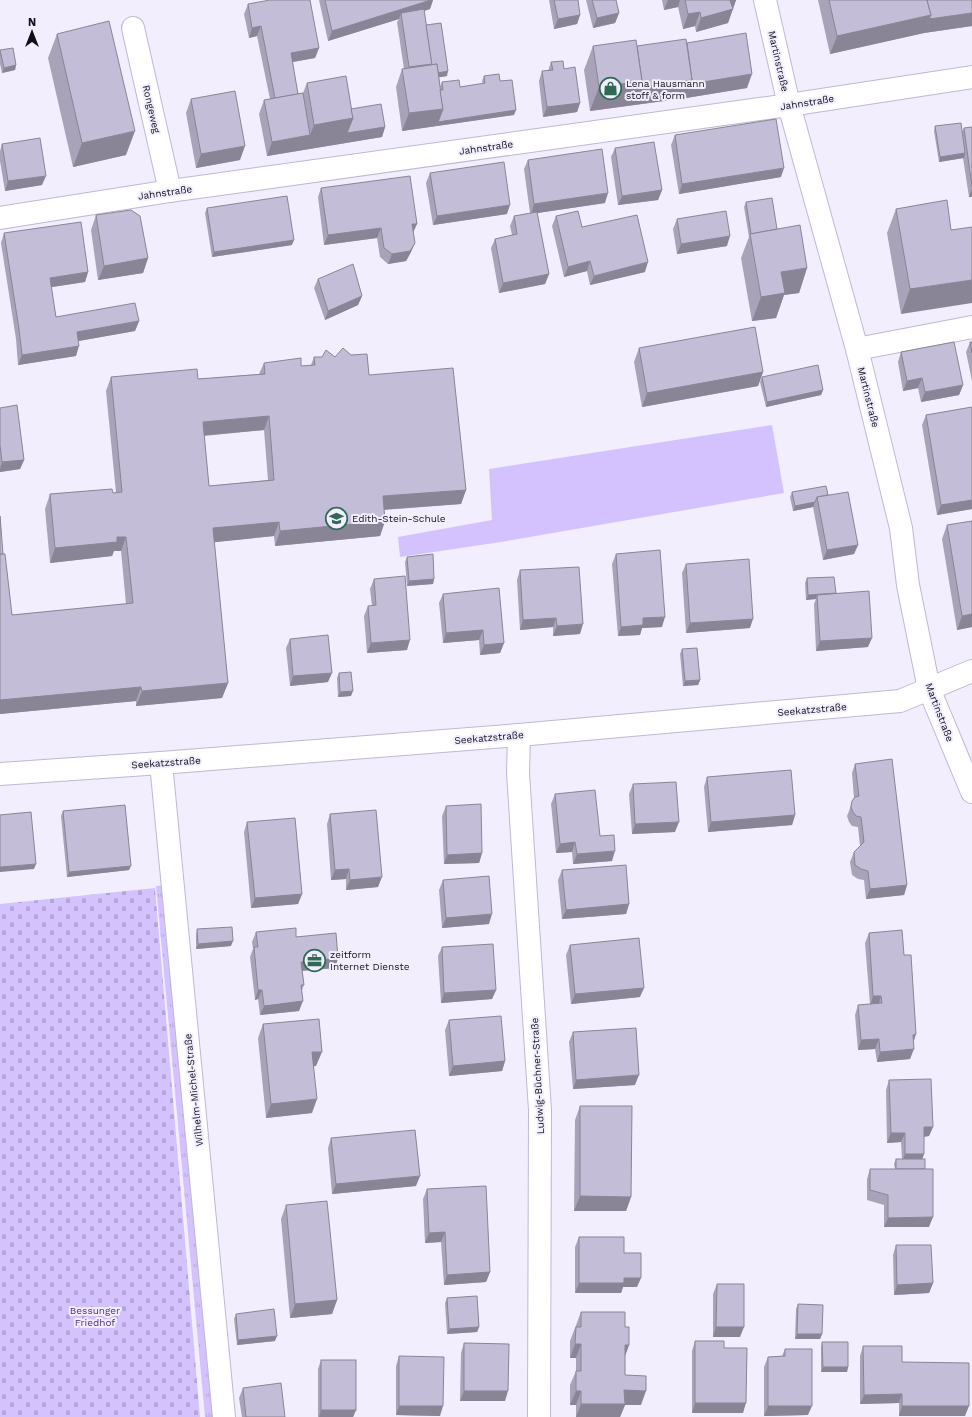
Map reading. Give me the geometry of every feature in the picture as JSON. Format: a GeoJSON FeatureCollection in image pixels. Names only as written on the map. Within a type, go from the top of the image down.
{"type":"FeatureCollection","features":[{"type":"Feature","properties":{"kind":"street","name":"Martinstraße"},"geometry":{"type":"LineString","coordinates":[[765,0],[789,105],[857,349],[901,528],[908,585],[929,689],[972,792]]}},
{"type":"Feature","properties":{"kind":"street","name":"Rongeweg"},"geometry":{"type":"LineString","coordinates":[[133,28],[170,191]]}},
{"type":"Feature","properties":{"kind":"street","name":"Jahnstraße"},"geometry":{"type":"LineString","coordinates":[[0,218],[170,191],[789,105],[972,77]]}},
{"type":"Feature","properties":{"kind":"street"},"geometry":{"type":"LineString","coordinates":[[857,349],[972,327]]}},
{"type":"Feature","properties":{"kind":"street","name":"Seekatzstraße"},"geometry":{"type":"LineString","coordinates":[[0,774],[161,763],[519,734],[900,701],[972,671]]}},
{"type":"Feature","properties":{"kind":"street","name":"Ludwig-Büchner-Straße"},"geometry":{"type":"LineString","coordinates":[[519,734],[518,773],[540,1110],[539,1417]]}},
{"type":"Feature","properties":{"kind":"street","name":"Wilhelm-Michel-Straße"},"geometry":{"type":"LineString","coordinates":[[161,763],[224,1417]]}},
{"type":"Feature","properties":{"kind":"green space"},"geometry":{"type":"Polygon","coordinates":[[[772,425],[784,493],[501,542],[400,557],[398,537],[492,520],[489,469],[772,425]]]}},
{"type":"Feature","properties":{"kind":"green space"},"geometry":{"type":"Polygon","coordinates":[[[167,885],[218,1417],[205,1417],[156,886],[167,885]]]}},
{"type":"Feature","properties":{"kind":"green space","name":"Bessunger Friedhof"},"geometry":{"type":"Polygon","coordinates":[[[155,888],[200,1417],[0,1417],[0,904],[155,888]]]}},
{"type":"Feature","properties":{"kind":"building"},"geometry":{"type":"Polygon","coordinates":[[[270,0],[310,0],[319,48],[291,53],[298,94],[275,98],[261,26],[252,28],[248,4],[270,0]]]}},
{"type":"Feature","properties":{"kind":"building"},"geometry":{"type":"Polygon","coordinates":[[[325,0],[431,0],[332,31],[325,0]]]}},
{"type":"Feature","properties":{"kind":"building"},"geometry":{"type":"Polygon","coordinates":[[[554,0],[578,0],[580,15],[558,19],[554,0]]]}},
{"type":"Feature","properties":{"kind":"building"},"geometry":{"type":"Polygon","coordinates":[[[592,0],[616,0],[619,13],[597,18],[592,0]]]}},
{"type":"Feature","properties":{"kind":"building"},"geometry":{"type":"Polygon","coordinates":[[[685,0],[730,0],[733,9],[701,18],[700,12],[688,14],[685,0]]]}},
{"type":"Feature","properties":{"kind":"building"},"geometry":{"type":"Polygon","coordinates":[[[829,0],[927,0],[931,15],[837,36],[829,0]]]}},
{"type":"Feature","properties":{"kind":"building"},"geometry":{"type":"Polygon","coordinates":[[[927,0],[972,0],[972,13],[929,19],[931,15],[927,0]]]}},
{"type":"Feature","properties":{"kind":"building"},"geometry":{"type":"Polygon","coordinates":[[[424,9],[432,64],[409,67],[401,13],[424,9]]]}},
{"type":"Feature","properties":{"kind":"building"},"geometry":{"type":"Polygon","coordinates":[[[109,21],[135,131],[82,143],[57,34],[109,21]]]}},
{"type":"Feature","properties":{"kind":"building"},"geometry":{"type":"Polygon","coordinates":[[[441,23],[448,71],[438,73],[437,64],[432,65],[426,25],[441,23]]]}},
{"type":"Feature","properties":{"kind":"building"},"geometry":{"type":"Polygon","coordinates":[[[746,33],[752,74],[691,84],[692,80],[687,43],[746,33]]]}},
{"type":"Feature","properties":{"kind":"building"},"geometry":{"type":"Polygon","coordinates":[[[686,39],[692,80],[639,87],[642,81],[637,46],[686,39]]]}},
{"type":"Feature","properties":{"kind":"building"},"geometry":{"type":"Polygon","coordinates":[[[636,40],[642,81],[599,87],[593,46],[636,40]]]}},
{"type":"Feature","properties":{"kind":"building"},"geometry":{"type":"Polygon","coordinates":[[[13,48],[16,65],[4,68],[0,50],[13,48]]]}},
{"type":"Feature","properties":{"kind":"building"},"geometry":{"type":"Polygon","coordinates":[[[563,61],[564,69],[575,67],[580,103],[547,107],[542,71],[553,70],[551,62],[563,61]]]}},
{"type":"Feature","properties":{"kind":"building"},"geometry":{"type":"Polygon","coordinates":[[[437,64],[443,109],[409,113],[402,69],[437,64]]]}},
{"type":"Feature","properties":{"kind":"building"},"geometry":{"type":"Polygon","coordinates":[[[499,74],[500,81],[512,80],[516,110],[438,122],[443,109],[440,90],[443,90],[442,82],[459,80],[460,87],[485,83],[484,76],[499,74]]]}},
{"type":"Feature","properties":{"kind":"building"},"geometry":{"type":"Polygon","coordinates":[[[346,76],[353,118],[314,125],[307,83],[346,76]]]}},
{"type":"Feature","properties":{"kind":"building"},"geometry":{"type":"Polygon","coordinates":[[[235,91],[245,146],[201,154],[191,99],[235,91]]]}},
{"type":"Feature","properties":{"kind":"building"},"geometry":{"type":"Polygon","coordinates":[[[303,93],[310,135],[272,142],[264,100],[303,93]]]}},
{"type":"Feature","properties":{"kind":"building"},"geometry":{"type":"Polygon","coordinates":[[[381,104],[385,127],[347,133],[353,118],[351,109],[381,104]]]}},
{"type":"Feature","properties":{"kind":"building"},"geometry":{"type":"Polygon","coordinates":[[[776,119],[784,168],[682,184],[675,135],[776,119]]]}},
{"type":"Feature","properties":{"kind":"building"},"geometry":{"type":"Polygon","coordinates":[[[961,123],[965,153],[940,157],[935,126],[961,123]]]}},
{"type":"Feature","properties":{"kind":"building"},"geometry":{"type":"Polygon","coordinates":[[[972,127],[972,187],[964,128],[972,127]]]}},
{"type":"Feature","properties":{"kind":"building"},"geometry":{"type":"Polygon","coordinates":[[[40,138],[46,176],[8,181],[2,144],[40,138]]]}},
{"type":"Feature","properties":{"kind":"building"},"geometry":{"type":"Polygon","coordinates":[[[654,142],[662,190],[622,196],[615,148],[654,142]]]}},
{"type":"Feature","properties":{"kind":"building"},"geometry":{"type":"Polygon","coordinates":[[[602,149],[608,193],[534,204],[528,160],[602,149]]]}},
{"type":"Feature","properties":{"kind":"building"},"geometry":{"type":"Polygon","coordinates":[[[504,162],[510,205],[437,216],[430,173],[504,162]]]}},
{"type":"Feature","properties":{"kind":"building"},"geometry":{"type":"Polygon","coordinates":[[[410,176],[417,224],[412,224],[415,243],[410,251],[392,254],[384,248],[381,228],[328,235],[321,188],[410,176]]]}},
{"type":"Feature","properties":{"kind":"building"},"geometry":{"type":"Polygon","coordinates":[[[287,196],[294,240],[214,252],[207,208],[287,196]]]}},
{"type":"Feature","properties":{"kind":"building"},"geometry":{"type":"Polygon","coordinates":[[[772,198],[777,229],[751,234],[746,202],[772,198]]]}},
{"type":"Feature","properties":{"kind":"building"},"geometry":{"type":"Polygon","coordinates":[[[947,200],[951,230],[972,227],[972,280],[910,289],[896,209],[947,200]]]}},
{"type":"Feature","properties":{"kind":"building"},"geometry":{"type":"Polygon","coordinates":[[[131,210],[140,216],[148,258],[104,266],[96,215],[131,210]]]}},
{"type":"Feature","properties":{"kind":"building"},"geometry":{"type":"Polygon","coordinates":[[[578,211],[582,227],[637,215],[648,262],[594,276],[590,261],[568,267],[556,216],[578,211]]]}},
{"type":"Feature","properties":{"kind":"building"},"geometry":{"type":"Polygon","coordinates":[[[726,211],[730,236],[681,244],[677,219],[726,211]]]}},
{"type":"Feature","properties":{"kind":"building"},"geometry":{"type":"Polygon","coordinates":[[[537,212],[549,274],[503,283],[495,239],[517,234],[514,216],[537,212]]]}},
{"type":"Feature","properties":{"kind":"building"},"geometry":{"type":"Polygon","coordinates":[[[81,222],[88,272],[50,278],[56,317],[135,303],[139,321],[77,332],[79,346],[22,355],[4,233],[81,222]]]}},
{"type":"Feature","properties":{"kind":"building"},"geometry":{"type":"Polygon","coordinates":[[[800,225],[807,268],[781,272],[785,293],[761,297],[750,234],[800,225]]]}},
{"type":"Feature","properties":{"kind":"building"},"geometry":{"type":"Polygon","coordinates":[[[353,264],[362,296],[328,311],[318,279],[353,264]]]}},
{"type":"Feature","properties":{"kind":"building"},"geometry":{"type":"Polygon","coordinates":[[[755,327],[763,372],[647,393],[639,348],[755,327]]]}},
{"type":"Feature","properties":{"kind":"building"},"geometry":{"type":"Polygon","coordinates":[[[954,342],[963,385],[925,392],[922,378],[907,381],[901,352],[954,342]]]}},
{"type":"Feature","properties":{"kind":"building"},"geometry":{"type":"Polygon","coordinates":[[[970,342],[972,342],[972,353],[970,342]]]}},
{"type":"Feature","properties":{"kind":"building"},"geometry":{"type":"Polygon","coordinates":[[[343,348],[351,355],[367,354],[369,375],[453,368],[466,490],[383,496],[385,521],[280,531],[279,522],[213,528],[228,683],[142,691],[141,687],[0,700],[0,554],[5,554],[12,615],[133,603],[126,537],[117,537],[117,542],[55,548],[50,494],[112,489],[113,493],[122,492],[111,377],[197,369],[198,379],[265,374],[264,363],[301,358],[301,366],[315,365],[314,357],[322,357],[326,350],[335,357],[343,348]],[[269,416],[203,422],[209,486],[274,480],[269,416]]]}},
{"type":"Feature","properties":{"kind":"building"},"geometry":{"type":"Polygon","coordinates":[[[818,365],[823,390],[767,402],[762,377],[818,365]]]}},
{"type":"Feature","properties":{"kind":"building"},"geometry":{"type":"Polygon","coordinates":[[[17,405],[24,460],[2,462],[0,445],[0,408],[17,405]]]}},
{"type":"Feature","properties":{"kind":"building"},"geometry":{"type":"Polygon","coordinates":[[[972,407],[972,500],[941,505],[926,415],[972,407]]]}},
{"type":"Feature","properties":{"kind":"building"},"geometry":{"type":"Polygon","coordinates":[[[826,486],[828,495],[817,497],[815,502],[795,506],[792,492],[826,486]]]}},
{"type":"Feature","properties":{"kind":"building"},"geometry":{"type":"Polygon","coordinates":[[[848,492],[858,545],[827,550],[817,497],[848,492]]]}},
{"type":"Feature","properties":{"kind":"building"},"geometry":{"type":"Polygon","coordinates":[[[0,516],[3,554],[0,554],[0,516]]]}},
{"type":"Feature","properties":{"kind":"building"},"geometry":{"type":"Polygon","coordinates":[[[972,521],[972,614],[962,616],[947,525],[972,521]]]}},
{"type":"Feature","properties":{"kind":"building"},"geometry":{"type":"Polygon","coordinates":[[[660,550],[665,617],[643,618],[643,625],[621,627],[616,554],[660,550]]]}},
{"type":"Feature","properties":{"kind":"building"},"geometry":{"type":"Polygon","coordinates":[[[433,554],[434,579],[409,581],[407,557],[433,554]]]}},
{"type":"Feature","properties":{"kind":"building"},"geometry":{"type":"Polygon","coordinates":[[[749,559],[753,619],[690,623],[686,564],[749,559]]]}},
{"type":"Feature","properties":{"kind":"building"},"geometry":{"type":"Polygon","coordinates":[[[579,567],[583,624],[557,626],[556,618],[523,620],[520,570],[579,567]]]}},
{"type":"Feature","properties":{"kind":"building"},"geometry":{"type":"Polygon","coordinates":[[[405,576],[410,640],[371,643],[368,606],[376,605],[374,579],[405,576]]]}},
{"type":"Feature","properties":{"kind":"building"},"geometry":{"type":"Polygon","coordinates":[[[834,577],[836,593],[808,595],[807,578],[834,577]]]}},
{"type":"Feature","properties":{"kind":"building"},"geometry":{"type":"Polygon","coordinates":[[[499,588],[504,643],[484,645],[483,630],[446,633],[443,594],[499,588]]]}},
{"type":"Feature","properties":{"kind":"building"},"geometry":{"type":"Polygon","coordinates":[[[869,591],[872,638],[820,641],[817,595],[869,591]]]}},
{"type":"Feature","properties":{"kind":"building"},"geometry":{"type":"Polygon","coordinates":[[[328,635],[332,673],[293,676],[290,639],[328,635]]]}},
{"type":"Feature","properties":{"kind":"building"},"geometry":{"type":"Polygon","coordinates":[[[697,648],[700,680],[685,681],[682,649],[697,648]]]}},
{"type":"Feature","properties":{"kind":"building"},"geometry":{"type":"Polygon","coordinates":[[[351,672],[353,691],[340,692],[339,673],[351,672]]]}},
{"type":"Feature","properties":{"kind":"building"},"geometry":{"type":"Polygon","coordinates":[[[892,759],[907,885],[870,889],[868,871],[855,865],[854,852],[864,842],[861,817],[856,816],[851,807],[852,801],[855,797],[859,796],[855,764],[892,759]]]}},
{"type":"Feature","properties":{"kind":"building"},"geometry":{"type":"Polygon","coordinates":[[[791,770],[795,815],[711,822],[707,777],[791,770]]]}},
{"type":"Feature","properties":{"kind":"building"},"geometry":{"type":"Polygon","coordinates":[[[676,782],[679,822],[635,824],[633,784],[676,782]]]}},
{"type":"Feature","properties":{"kind":"building"},"geometry":{"type":"Polygon","coordinates":[[[595,790],[600,836],[614,835],[615,851],[577,854],[575,842],[560,844],[555,794],[595,790]]]}},
{"type":"Feature","properties":{"kind":"building"},"geometry":{"type":"Polygon","coordinates":[[[481,804],[482,853],[447,855],[446,806],[481,804]]]}},
{"type":"Feature","properties":{"kind":"building"},"geometry":{"type":"Polygon","coordinates":[[[125,805],[131,866],[69,872],[63,811],[125,805]]]}},
{"type":"Feature","properties":{"kind":"building"},"geometry":{"type":"Polygon","coordinates":[[[376,810],[382,877],[350,880],[349,869],[335,870],[330,814],[376,810]]]}},
{"type":"Feature","properties":{"kind":"building"},"geometry":{"type":"Polygon","coordinates":[[[31,812],[36,864],[0,867],[0,815],[31,812]]]}},
{"type":"Feature","properties":{"kind":"building"},"geometry":{"type":"Polygon","coordinates":[[[295,818],[302,894],[255,898],[247,822],[295,818]]]}},
{"type":"Feature","properties":{"kind":"building"},"geometry":{"type":"Polygon","coordinates":[[[626,865],[629,904],[566,910],[562,870],[626,865]]]}},
{"type":"Feature","properties":{"kind":"building"},"geometry":{"type":"Polygon","coordinates":[[[489,876],[492,914],[446,918],[443,880],[489,876]]]}},
{"type":"Feature","properties":{"kind":"building"},"geometry":{"type":"Polygon","coordinates":[[[232,927],[233,941],[198,944],[197,929],[232,927]]]}},
{"type":"Feature","properties":{"kind":"building"},"geometry":{"type":"Polygon","coordinates":[[[296,928],[296,937],[336,933],[338,958],[301,962],[304,985],[301,985],[303,1001],[264,1006],[262,990],[258,990],[254,947],[258,947],[256,932],[296,928]]]}},
{"type":"Feature","properties":{"kind":"building"},"geometry":{"type":"Polygon","coordinates":[[[902,930],[904,955],[911,955],[916,1034],[913,1035],[914,1049],[880,1052],[879,1039],[861,1040],[858,1005],[882,1003],[881,996],[873,996],[869,933],[902,930]]]}},
{"type":"Feature","properties":{"kind":"building"},"geometry":{"type":"Polygon","coordinates":[[[639,938],[644,988],[575,994],[570,945],[639,938]]]}},
{"type":"Feature","properties":{"kind":"building"},"geometry":{"type":"Polygon","coordinates":[[[493,944],[496,990],[444,993],[442,947],[493,944]]]}},
{"type":"Feature","properties":{"kind":"building"},"geometry":{"type":"Polygon","coordinates":[[[501,1016],[505,1061],[453,1066],[449,1020],[501,1016]]]}},
{"type":"Feature","properties":{"kind":"building"},"geometry":{"type":"Polygon","coordinates":[[[319,1019],[322,1052],[312,1052],[317,1099],[271,1104],[263,1024],[319,1019]]]}},
{"type":"Feature","properties":{"kind":"building"},"geometry":{"type":"Polygon","coordinates":[[[636,1028],[639,1075],[576,1080],[573,1032],[636,1028]]]}},
{"type":"Feature","properties":{"kind":"building"},"geometry":{"type":"Polygon","coordinates":[[[931,1079],[933,1127],[924,1127],[924,1154],[905,1154],[905,1133],[891,1133],[889,1080],[931,1079]]]}},
{"type":"Feature","properties":{"kind":"building"},"geometry":{"type":"Polygon","coordinates":[[[580,1106],[632,1106],[631,1197],[580,1196],[580,1106]]]}},
{"type":"Feature","properties":{"kind":"building"},"geometry":{"type":"Polygon","coordinates":[[[415,1130],[420,1176],[336,1184],[331,1138],[415,1130]]]}},
{"type":"Feature","properties":{"kind":"building"},"geometry":{"type":"Polygon","coordinates":[[[896,1159],[925,1159],[925,1169],[896,1169],[896,1159]]]}},
{"type":"Feature","properties":{"kind":"building"},"geometry":{"type":"Polygon","coordinates":[[[870,1169],[933,1169],[933,1217],[888,1218],[888,1195],[870,1190],[870,1169]]]}},
{"type":"Feature","properties":{"kind":"building"},"geometry":{"type":"Polygon","coordinates":[[[486,1186],[490,1272],[447,1275],[445,1232],[429,1233],[427,1189],[486,1186]]]}},
{"type":"Feature","properties":{"kind":"building"},"geometry":{"type":"Polygon","coordinates":[[[327,1201],[337,1300],[295,1304],[286,1205],[327,1201]]]}},
{"type":"Feature","properties":{"kind":"building"},"geometry":{"type":"Polygon","coordinates":[[[579,1237],[624,1237],[624,1253],[641,1253],[641,1278],[624,1278],[624,1283],[579,1283],[579,1237]]]}},
{"type":"Feature","properties":{"kind":"building"},"geometry":{"type":"Polygon","coordinates":[[[896,1245],[931,1245],[933,1283],[897,1285],[896,1245]]]}},
{"type":"Feature","properties":{"kind":"building"},"geometry":{"type":"Polygon","coordinates":[[[717,1284],[744,1284],[744,1327],[716,1327],[717,1284]]]}},
{"type":"Feature","properties":{"kind":"building"},"geometry":{"type":"Polygon","coordinates":[[[477,1296],[479,1327],[449,1329],[447,1298],[477,1296]]]}},
{"type":"Feature","properties":{"kind":"building"},"geometry":{"type":"Polygon","coordinates":[[[798,1304],[823,1305],[822,1334],[797,1334],[798,1304]]]}},
{"type":"Feature","properties":{"kind":"building"},"geometry":{"type":"Polygon","coordinates":[[[274,1309],[277,1336],[238,1340],[236,1314],[274,1309]]]}},
{"type":"Feature","properties":{"kind":"building"},"geometry":{"type":"Polygon","coordinates":[[[581,1312],[625,1312],[625,1327],[629,1327],[629,1345],[625,1345],[625,1375],[646,1376],[646,1391],[624,1390],[625,1404],[581,1404],[581,1391],[576,1391],[576,1371],[581,1371],[581,1344],[575,1344],[576,1327],[581,1327],[581,1312]]]}},
{"type":"Feature","properties":{"kind":"building"},"geometry":{"type":"Polygon","coordinates":[[[695,1341],[724,1341],[724,1348],[747,1348],[746,1403],[695,1403],[695,1341]]]}},
{"type":"Feature","properties":{"kind":"building"},"geometry":{"type":"Polygon","coordinates":[[[822,1342],[848,1342],[848,1367],[823,1367],[822,1342]]]}},
{"type":"Feature","properties":{"kind":"building"},"geometry":{"type":"Polygon","coordinates":[[[464,1343],[509,1344],[508,1391],[464,1391],[464,1343]]]}},
{"type":"Feature","properties":{"kind":"building"},"geometry":{"type":"Polygon","coordinates":[[[863,1346],[902,1346],[902,1362],[969,1363],[969,1406],[902,1406],[902,1394],[864,1395],[863,1346]]]}},
{"type":"Feature","properties":{"kind":"building"},"geometry":{"type":"Polygon","coordinates":[[[785,1349],[812,1349],[812,1406],[768,1406],[768,1357],[785,1356],[785,1349]]]}},
{"type":"Feature","properties":{"kind":"building"},"geometry":{"type":"Polygon","coordinates":[[[399,1356],[444,1357],[443,1406],[399,1406],[399,1356]]]}},
{"type":"Feature","properties":{"kind":"building"},"geometry":{"type":"Polygon","coordinates":[[[321,1360],[356,1360],[356,1410],[321,1410],[321,1360]]]}},
{"type":"Feature","properties":{"kind":"building"},"geometry":{"type":"Polygon","coordinates":[[[281,1383],[285,1417],[246,1417],[243,1388],[281,1383]]]}},
{"type":"Feature","properties":{"kind":"place","name":"Lena Hausmann stoff & form"},"geometry":{"type":"Point","coordinates":[610,89]}},
{"type":"Feature","properties":{"kind":"place","name":"Edith-Stein-Schule"},"geometry":{"type":"Point","coordinates":[337,518]}},
{"type":"Feature","properties":{"kind":"place","name":"zeitform Internet Dienste"},"geometry":{"type":"Point","coordinates":[315,960]}}]}
